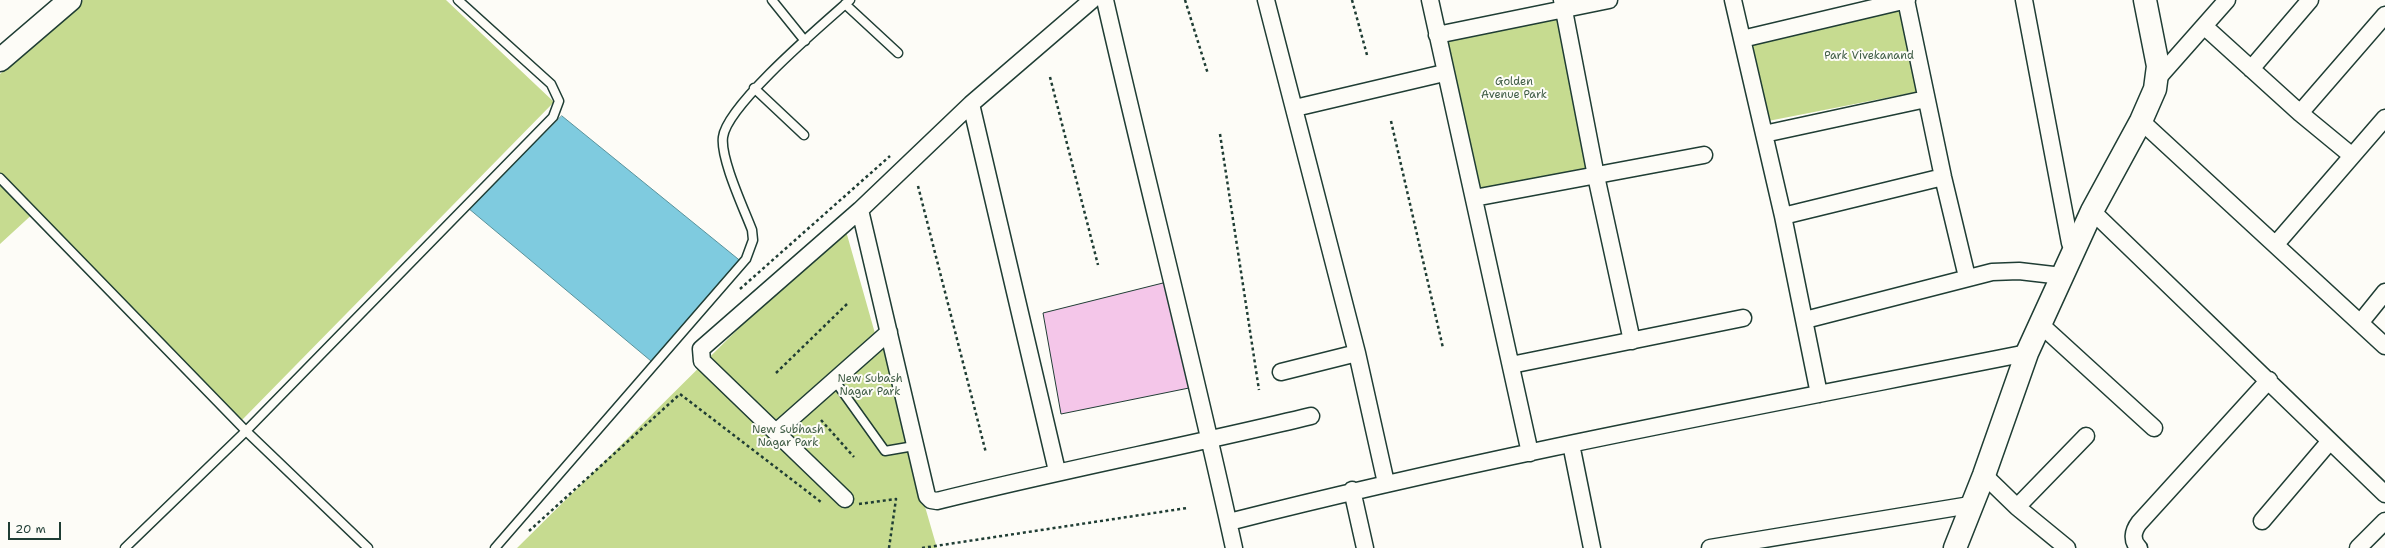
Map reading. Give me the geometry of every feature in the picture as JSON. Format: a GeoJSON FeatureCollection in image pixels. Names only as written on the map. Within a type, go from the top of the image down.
{"type":"FeatureCollection","features":[{"type":"Feature","properties":{"kind":"street"},"geometry":{"type":"LineString","coordinates":[[845,499],[702,361],[701,349],[860,210],[971,104],[1092,0]]}},
{"type":"Feature","properties":{"kind":"street"},"geometry":{"type":"LineString","coordinates":[[1104,0],[1140,155],[1212,440],[1234,548]]}},
{"type":"Feature","properties":{"kind":"street"},"geometry":{"type":"LineString","coordinates":[[1266,0],[1357,353],[1386,483]]}},
{"type":"Feature","properties":{"kind":"street"},"geometry":{"type":"LineString","coordinates":[[1430,0],[1444,73],[1474,198],[1530,452]]}},
{"type":"Feature","properties":{"kind":"street"},"geometry":{"type":"LineString","coordinates":[[1437,35],[1563,4],[1609,0]]}},
{"type":"Feature","properties":{"kind":"street"},"geometry":{"type":"LineString","coordinates":[[1733,0],[1783,216],[1819,394]]}},
{"type":"Feature","properties":{"kind":"street"},"geometry":{"type":"LineString","coordinates":[[1742,39],[1906,0],[1942,177],[1968,277]]}},
{"type":"Feature","properties":{"kind":"street"},"geometry":{"type":"LineString","coordinates":[[2024,0],[2070,243],[2074,248]]}},
{"type":"Feature","properties":{"kind":"street"},"geometry":{"type":"LineString","coordinates":[[2145,0],[2156,50],[2158,78]]}},
{"type":"Feature","properties":{"kind":"street"},"geometry":{"type":"LineString","coordinates":[[1955,548],[1970,505],[1984,475],[2027,353],[2092,211],[2141,121],[2158,78],[2227,0]]}},
{"type":"Feature","properties":{"kind":"street"},"geometry":{"type":"LineString","coordinates":[[2251,69],[2310,0]]}},
{"type":"Feature","properties":{"kind":"street"},"geometry":{"type":"LineString","coordinates":[[0,60],[63,3]]}},
{"type":"Feature","properties":{"kind":"street"},"geometry":{"type":"LineString","coordinates":[[1563,4],[1596,176],[1632,341]]}},
{"type":"Feature","properties":{"kind":"street"},"geometry":{"type":"LineString","coordinates":[[2300,113],[2385,15]]}},
{"type":"Feature","properties":{"kind":"street"},"geometry":{"type":"LineString","coordinates":[[2204,26],[2300,113],[2351,155]]}},
{"type":"Feature","properties":{"kind":"street"},"geometry":{"type":"LineString","coordinates":[[1295,108],[1444,73]]}},
{"type":"Feature","properties":{"kind":"street"},"geometry":{"type":"LineString","coordinates":[[1764,134],[1926,100]]}},
{"type":"Feature","properties":{"kind":"street"},"geometry":{"type":"LineString","coordinates":[[971,104],[1057,472]]}},
{"type":"Feature","properties":{"kind":"street"},"geometry":{"type":"LineString","coordinates":[[2276,244],[2351,155],[2385,118]]}},
{"type":"Feature","properties":{"kind":"street"},"geometry":{"type":"LineString","coordinates":[[2141,121],[2385,346]]}},
{"type":"Feature","properties":{"kind":"street"},"geometry":{"type":"LineString","coordinates":[[1474,198],[1704,155]]}},
{"type":"Feature","properties":{"kind":"street"},"geometry":{"type":"LineString","coordinates":[[1783,216],[1942,177]]}},
{"type":"Feature","properties":{"kind":"street"},"geometry":{"type":"LineString","coordinates":[[860,210],[914,446],[927,496],[934,501],[1057,472],[1212,440],[1311,416]]}},
{"type":"Feature","properties":{"kind":"street"},"geometry":{"type":"LineString","coordinates":[[2092,211],[2269,380],[2330,442],[2385,494]]}},
{"type":"Feature","properties":{"kind":"street"},"geometry":{"type":"LineString","coordinates":[[1805,320],[1968,277],[2004,270],[2062,276]]}},
{"type":"Feature","properties":{"kind":"street"},"geometry":{"type":"LineString","coordinates":[[2360,323],[2385,292]]}},
{"type":"Feature","properties":{"kind":"street"},"geometry":{"type":"LineString","coordinates":[[1510,365],[1743,318]]}},
{"type":"Feature","properties":{"kind":"street"},"geometry":{"type":"LineString","coordinates":[[2040,324],[2154,428]]}},
{"type":"Feature","properties":{"kind":"street"},"geometry":{"type":"LineString","coordinates":[[776,432],[889,332]]}},
{"type":"Feature","properties":{"kind":"street"},"geometry":{"type":"LineString","coordinates":[[1281,372],[1357,353]]}},
{"type":"Feature","properties":{"kind":"street"},"geometry":{"type":"LineString","coordinates":[[1228,522],[1352,490],[1530,452],[2027,353]]}},
{"type":"Feature","properties":{"kind":"street"},"geometry":{"type":"LineString","coordinates":[[2139,548],[2134,539],[2133,530],[2138,523],[2269,380]]}},
{"type":"Feature","properties":{"kind":"street"},"geometry":{"type":"LineString","coordinates":[[2018,507],[2086,436]]}},
{"type":"Feature","properties":{"kind":"street"},"geometry":{"type":"LineString","coordinates":[[2262,521],[2330,442]]}},
{"type":"Feature","properties":{"kind":"street"},"geometry":{"type":"LineString","coordinates":[[1571,444],[1592,548]]}},
{"type":"Feature","properties":{"kind":"street"},"geometry":{"type":"LineString","coordinates":[[1984,475],[2018,507],[2067,548]]}},
{"type":"Feature","properties":{"kind":"street"},"geometry":{"type":"LineString","coordinates":[[1352,490],[1365,548]]}},
{"type":"Feature","properties":{"kind":"street"},"geometry":{"type":"LineString","coordinates":[[1710,548],[1970,505]]}},
{"type":"Feature","properties":{"kind":"street"},"geometry":{"type":"LineString","coordinates":[[2358,548],[2385,521]]}},
{"type":"Feature","properties":{"kind":"lane"},"geometry":{"type":"LineString","coordinates":[[125,548],[246,431],[553,117],[558,108],[559,101],[551,84],[458,0]]}},
{"type":"Feature","properties":{"kind":"lane"},"geometry":{"type":"LineString","coordinates":[[772,0],[806,41]]}},
{"type":"Feature","properties":{"kind":"lane"},"geometry":{"type":"LineString","coordinates":[[495,548],[746,259],[753,240],[752,230],[727,163],[723,137],[726,127],[754,88],[847,2],[898,53]]}},
{"type":"Feature","properties":{"kind":"lane"},"geometry":{"type":"LineString","coordinates":[[754,88],[804,135]]}},
{"type":"Feature","properties":{"kind":"lane"},"geometry":{"type":"LineString","coordinates":[[0,178],[246,431],[368,548]]}},
{"type":"Feature","properties":{"kind":"lane"},"geometry":{"type":"LineString","coordinates":[[835,381],[885,451],[914,446]]}},
{"type":"Feature","properties":{"kind":"path"},"geometry":{"type":"LineString","coordinates":[[1185,0],[1208,74]]}},
{"type":"Feature","properties":{"kind":"path"},"geometry":{"type":"LineString","coordinates":[[1352,0],[1367,54]]}},
{"type":"Feature","properties":{"kind":"path"},"geometry":{"type":"LineString","coordinates":[[1050,77],[1098,265]]}},
{"type":"Feature","properties":{"kind":"path"},"geometry":{"type":"LineString","coordinates":[[1391,121],[1443,348]]}},
{"type":"Feature","properties":{"kind":"path"},"geometry":{"type":"LineString","coordinates":[[1220,134],[1259,390]]}},
{"type":"Feature","properties":{"kind":"path"},"geometry":{"type":"LineString","coordinates":[[918,186],[986,452]]}},
{"type":"Feature","properties":{"kind":"path"},"geometry":{"type":"LineString","coordinates":[[776,373],[847,304]]}},
{"type":"Feature","properties":{"kind":"path"},"geometry":{"type":"LineString","coordinates":[[527,532],[680,394]]}},
{"type":"Feature","properties":{"kind":"path"},"geometry":{"type":"LineString","coordinates":[[821,420],[854,457]]}},
{"type":"Feature","properties":{"kind":"path"},"geometry":{"type":"LineString","coordinates":[[922,548],[1187,508]]}},
{"type":"Feature","properties":{"kind":"green space"},"geometry":{"type":"Polygon","coordinates":[[[83,0],[446,0],[554,102],[242,420],[37,210],[0,244],[0,74],[83,0]]]}},
{"type":"Feature","properties":{"kind":"green space","name":"Park Vivekanand"},"geometry":{"type":"Polygon","coordinates":[[[1904,2],[1921,91],[1763,122],[1743,40],[1904,2]]]}},
{"type":"Feature","properties":{"kind":"green space","name":"Golden Avenue Park"},"geometry":{"type":"Polygon","coordinates":[[[1561,10],[1593,167],[1476,197],[1440,36],[1561,10]]]}},
{"type":"Feature","properties":{"kind":"green space","name":"New Subhash Nagar Park"},"geometry":{"type":"Polygon","coordinates":[[[844,224],[878,344],[884,339],[908,448],[937,548],[517,548],[844,224]]]}},
{"type":"Feature","properties":{"kind":"water"},"geometry":{"type":"Polygon","coordinates":[[[562,116],[743,263],[657,366],[468,208],[562,116]]]}},
{"type":"Feature","properties":{"kind":"building"},"geometry":{"type":"Polygon","coordinates":[[[1165,280],[1189,388],[1061,414],[1043,313],[1163,283],[1165,280]]]}},
{"type":"Feature","properties":{"kind":"park label","name":"New Subash Nagar Park"},"geometry":{"type":"Point","coordinates":[870,385]}}]}
